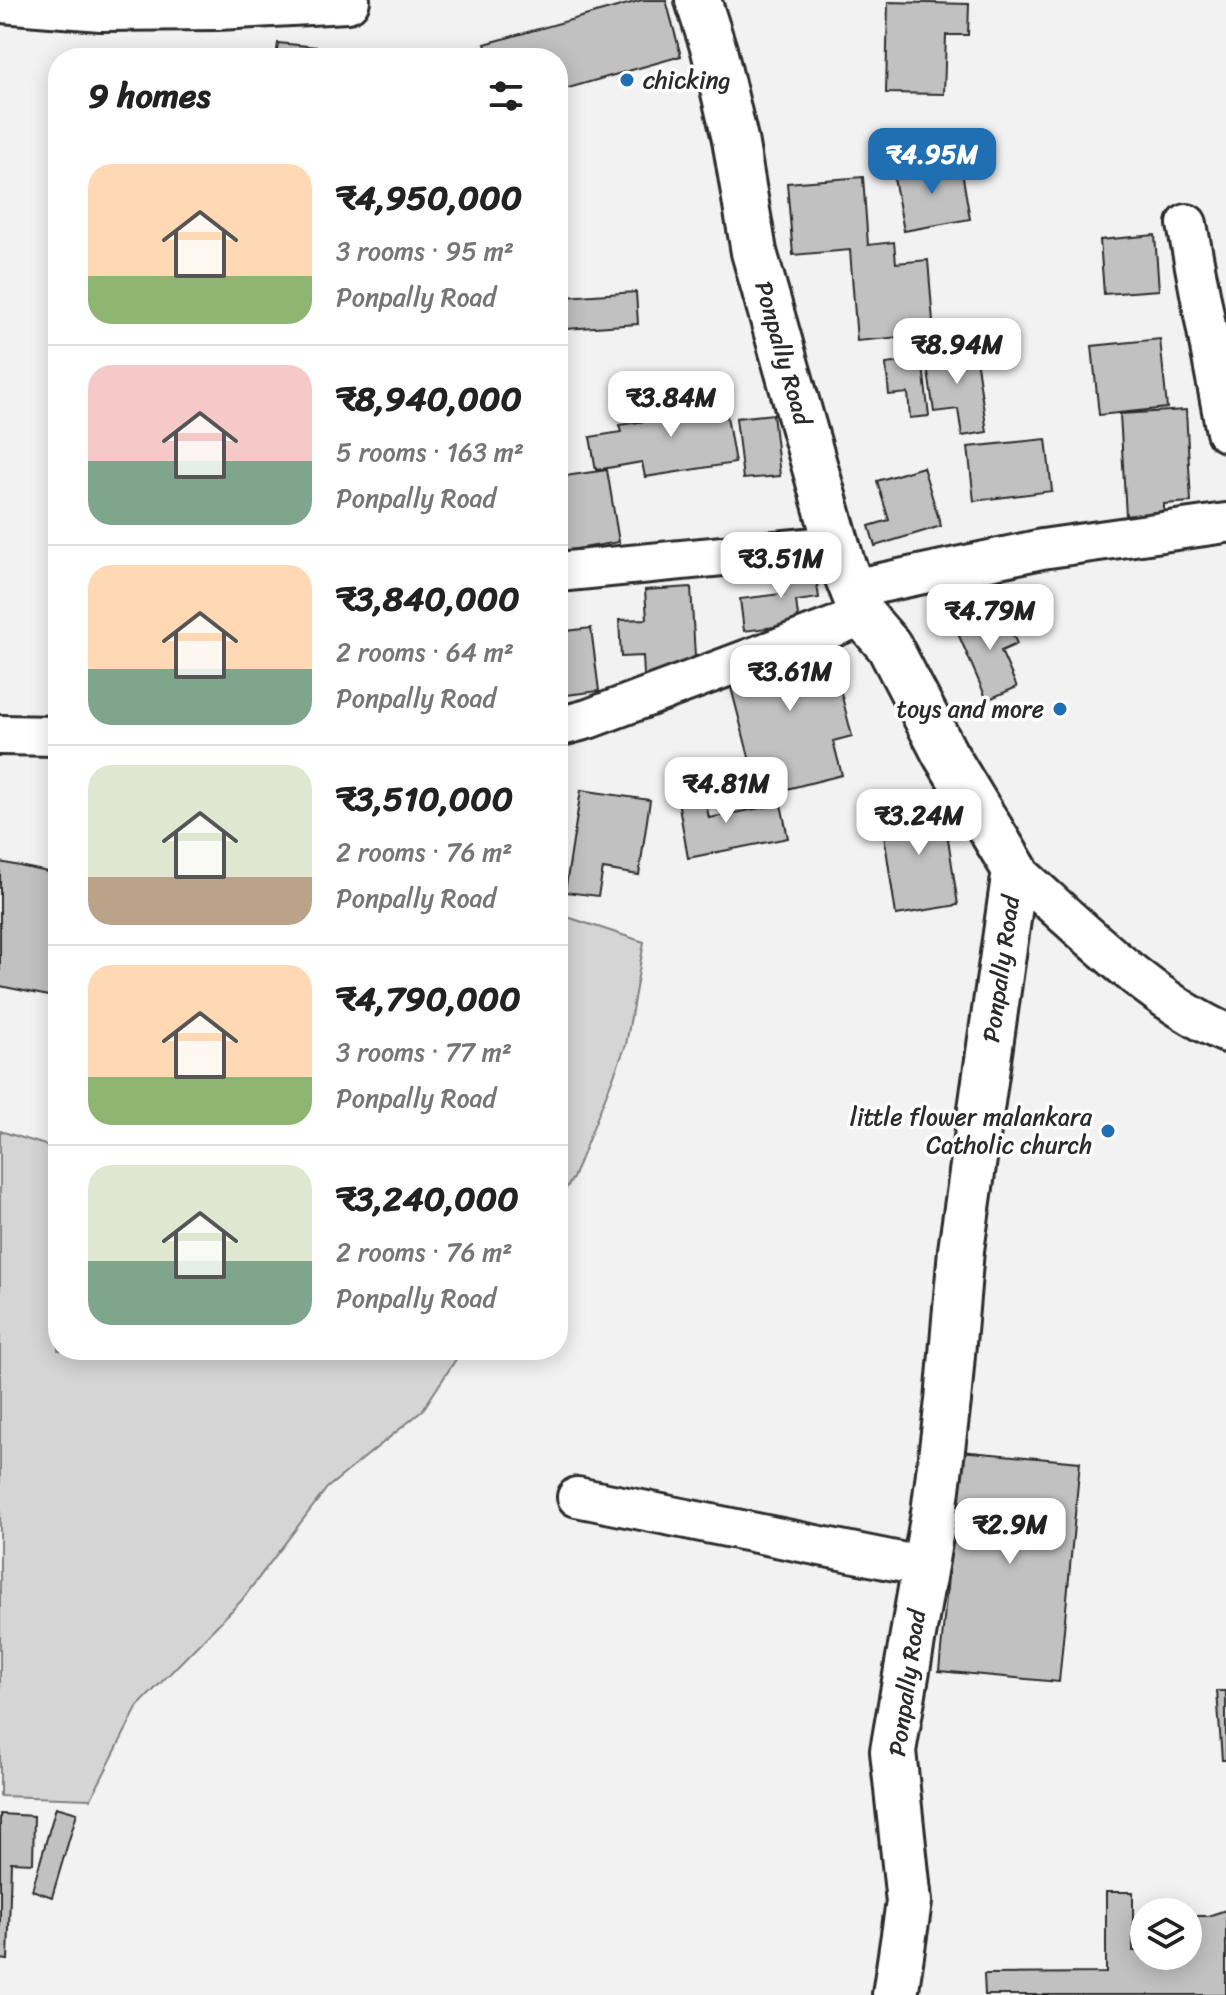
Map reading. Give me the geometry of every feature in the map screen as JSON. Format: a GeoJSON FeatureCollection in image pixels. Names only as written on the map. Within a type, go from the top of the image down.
{"type":"FeatureCollection","features":[{"type":"Feature","properties":{"kind":"main road"},"geometry":{"type":"LineString","coordinates":[[2,0],[101,8],[218,7],[347,0]]}},
{"type":"Feature","properties":{"kind":"main road","name":"Ponpally Road"},"geometry":{"type":"LineString","coordinates":[[698,0],[714,50],[735,139],[754,252],[837,545],[858,603],[889,646],[945,754],[1015,870],[961,1250],[948,1401],[925,1567],[893,1751],[909,1902],[895,1995]]}},
{"type":"Feature","properties":{"kind":"street"},"geometry":{"type":"LineString","coordinates":[[1187,224],[1226,432]]}},
{"type":"Feature","properties":{"kind":"street"},"geometry":{"type":"LineString","coordinates":[[568,724],[588,719],[858,603],[1042,549],[1226,523]]}},
{"type":"Feature","properties":{"kind":"street"},"geometry":{"type":"LineString","coordinates":[[568,571],[837,545]]}},
{"type":"Feature","properties":{"kind":"street"},"geometry":{"type":"LineString","coordinates":[[0,735],[48,736]]}},
{"type":"Feature","properties":{"kind":"street"},"geometry":{"type":"LineString","coordinates":[[1015,870],[1139,978],[1206,1025],[1226,1033]]}},
{"type":"Feature","properties":{"kind":"street"},"geometry":{"type":"LineString","coordinates":[[577,1497],[925,1567]]}},
{"type":"Feature","properties":{"kind":"shaded area"},"geometry":{"type":"Polygon","coordinates":[[[568,917],[644,942],[626,1045],[568,1186],[568,917]]]}},
{"type":"Feature","properties":{"kind":"shaded area"},"geometry":{"type":"Polygon","coordinates":[[[0,1131],[48,1146],[48,1360],[455,1360],[422,1411],[327,1488],[241,1601],[138,1706],[91,1799],[0,1796],[0,1131]]]}},
{"type":"Feature","properties":{"kind":"building"},"geometry":{"type":"Polygon","coordinates":[[[642,0],[666,0],[681,56],[568,88],[568,48],[486,48],[485,44],[642,0]]]}},
{"type":"Feature","properties":{"kind":"building"},"geometry":{"type":"Polygon","coordinates":[[[888,2],[969,4],[968,35],[946,35],[944,94],[886,93],[888,2]]]}},
{"type":"Feature","properties":{"kind":"building"},"geometry":{"type":"Polygon","coordinates":[[[278,43],[317,47],[317,48],[277,48],[278,43]]]}},
{"type":"Feature","properties":{"kind":"building"},"geometry":{"type":"Polygon","coordinates":[[[960,160],[970,219],[904,231],[893,173],[960,160]]]}},
{"type":"Feature","properties":{"kind":"building"},"geometry":{"type":"Polygon","coordinates":[[[863,177],[868,245],[894,242],[896,263],[928,260],[934,334],[857,341],[850,250],[793,255],[787,183],[863,177]]]}},
{"type":"Feature","properties":{"kind":"building"},"geometry":{"type":"Polygon","coordinates":[[[1155,235],[1159,290],[1104,294],[1100,240],[1155,235]]]}},
{"type":"Feature","properties":{"kind":"building"},"geometry":{"type":"Polygon","coordinates":[[[636,292],[638,324],[568,329],[568,297],[636,292]]]}},
{"type":"Feature","properties":{"kind":"building"},"geometry":{"type":"Polygon","coordinates":[[[1160,339],[1167,408],[1099,415],[1092,346],[1160,339]]]}},
{"type":"Feature","properties":{"kind":"building"},"geometry":{"type":"Polygon","coordinates":[[[974,345],[987,432],[962,436],[958,409],[934,412],[925,352],[974,345]]]}},
{"type":"Feature","properties":{"kind":"building"},"geometry":{"type":"Polygon","coordinates":[[[922,359],[929,416],[910,418],[908,393],[889,395],[886,364],[922,359]]]}},
{"type":"Feature","properties":{"kind":"building"},"geometry":{"type":"Polygon","coordinates":[[[723,393],[735,463],[645,477],[642,462],[596,470],[590,437],[621,432],[619,425],[659,419],[656,404],[723,393]]]}},
{"type":"Feature","properties":{"kind":"building"},"geometry":{"type":"Polygon","coordinates":[[[1186,410],[1191,502],[1164,504],[1164,514],[1126,516],[1120,414],[1186,410]]]}},
{"type":"Feature","properties":{"kind":"building"},"geometry":{"type":"Polygon","coordinates":[[[773,414],[780,476],[743,479],[736,418],[773,414]]]}},
{"type":"Feature","properties":{"kind":"building"},"geometry":{"type":"Polygon","coordinates":[[[1046,439],[1052,491],[974,501],[968,447],[1046,439]]]}},
{"type":"Feature","properties":{"kind":"building"},"geometry":{"type":"Polygon","coordinates":[[[923,467],[941,526],[875,546],[869,526],[889,520],[877,481],[923,467]]]}},
{"type":"Feature","properties":{"kind":"building"},"geometry":{"type":"Polygon","coordinates":[[[607,470],[619,542],[568,550],[568,476],[607,470]]]}},
{"type":"Feature","properties":{"kind":"building"},"geometry":{"type":"Polygon","coordinates":[[[814,563],[819,598],[796,601],[799,624],[744,631],[740,599],[781,594],[778,568],[814,563]]]}},
{"type":"Feature","properties":{"kind":"building"},"geometry":{"type":"Polygon","coordinates":[[[691,587],[697,691],[645,694],[643,656],[621,657],[619,620],[647,619],[645,590],[691,587]]]}},
{"type":"Feature","properties":{"kind":"building"},"geometry":{"type":"Polygon","coordinates":[[[1002,609],[1017,644],[1001,651],[1017,687],[987,700],[956,629],[1002,609]]]}},
{"type":"Feature","properties":{"kind":"building"},"geometry":{"type":"Polygon","coordinates":[[[591,628],[599,691],[568,695],[568,631],[591,628]]]}},
{"type":"Feature","properties":{"kind":"building"},"geometry":{"type":"Polygon","coordinates":[[[826,634],[852,736],[833,741],[842,775],[759,796],[724,660],[826,634]]]}},
{"type":"Feature","properties":{"kind":"building"},"geometry":{"type":"Polygon","coordinates":[[[702,784],[709,818],[781,804],[788,838],[688,858],[676,789],[702,784]]]}},
{"type":"Feature","properties":{"kind":"building"},"geometry":{"type":"Polygon","coordinates":[[[581,790],[650,800],[639,875],[603,869],[598,896],[568,892],[568,873],[581,790]]]}},
{"type":"Feature","properties":{"kind":"building"},"geometry":{"type":"Polygon","coordinates":[[[942,799],[958,905],[896,915],[880,808],[942,799]]]}},
{"type":"Feature","properties":{"kind":"building"},"geometry":{"type":"Polygon","coordinates":[[[0,862],[48,872],[48,996],[0,986],[0,862]]]}},
{"type":"Feature","properties":{"kind":"building"},"geometry":{"type":"Polygon","coordinates":[[[960,1451],[1080,1462],[1059,1682],[939,1671],[960,1451]]]}},
{"type":"Feature","properties":{"kind":"building"},"geometry":{"type":"Polygon","coordinates":[[[1217,1691],[1226,1691],[1226,1760],[1222,1760],[1217,1691]]]}},
{"type":"Feature","properties":{"kind":"building"},"geometry":{"type":"Polygon","coordinates":[[[56,1807],[77,1813],[52,1897],[32,1890],[56,1807]]]}},
{"type":"Feature","properties":{"kind":"building"},"geometry":{"type":"Polygon","coordinates":[[[0,1814],[34,1816],[33,1863],[11,1862],[8,1960],[0,1959],[0,1814]]]}},
{"type":"Feature","properties":{"kind":"building"},"geometry":{"type":"Polygon","coordinates":[[[1106,1892],[1133,1892],[1133,1898],[1130,1898],[1130,1970],[1202,1970],[1202,1916],[1226,1910],[1226,1995],[985,1995],[984,1974],[1106,1973],[1106,1892]]]}},
{"type":"Feature","properties":{"kind":"place","name":"chicking"},"geometry":{"type":"Point","coordinates":[627,80]}},
{"type":"Feature","properties":{"kind":"place","name":"toys and more"},"geometry":{"type":"Point","coordinates":[1060,709]}},
{"type":"Feature","properties":{"kind":"place","name":"little flower malankara Catholic church"},"geometry":{"type":"Point","coordinates":[1108,1131]}}]}
